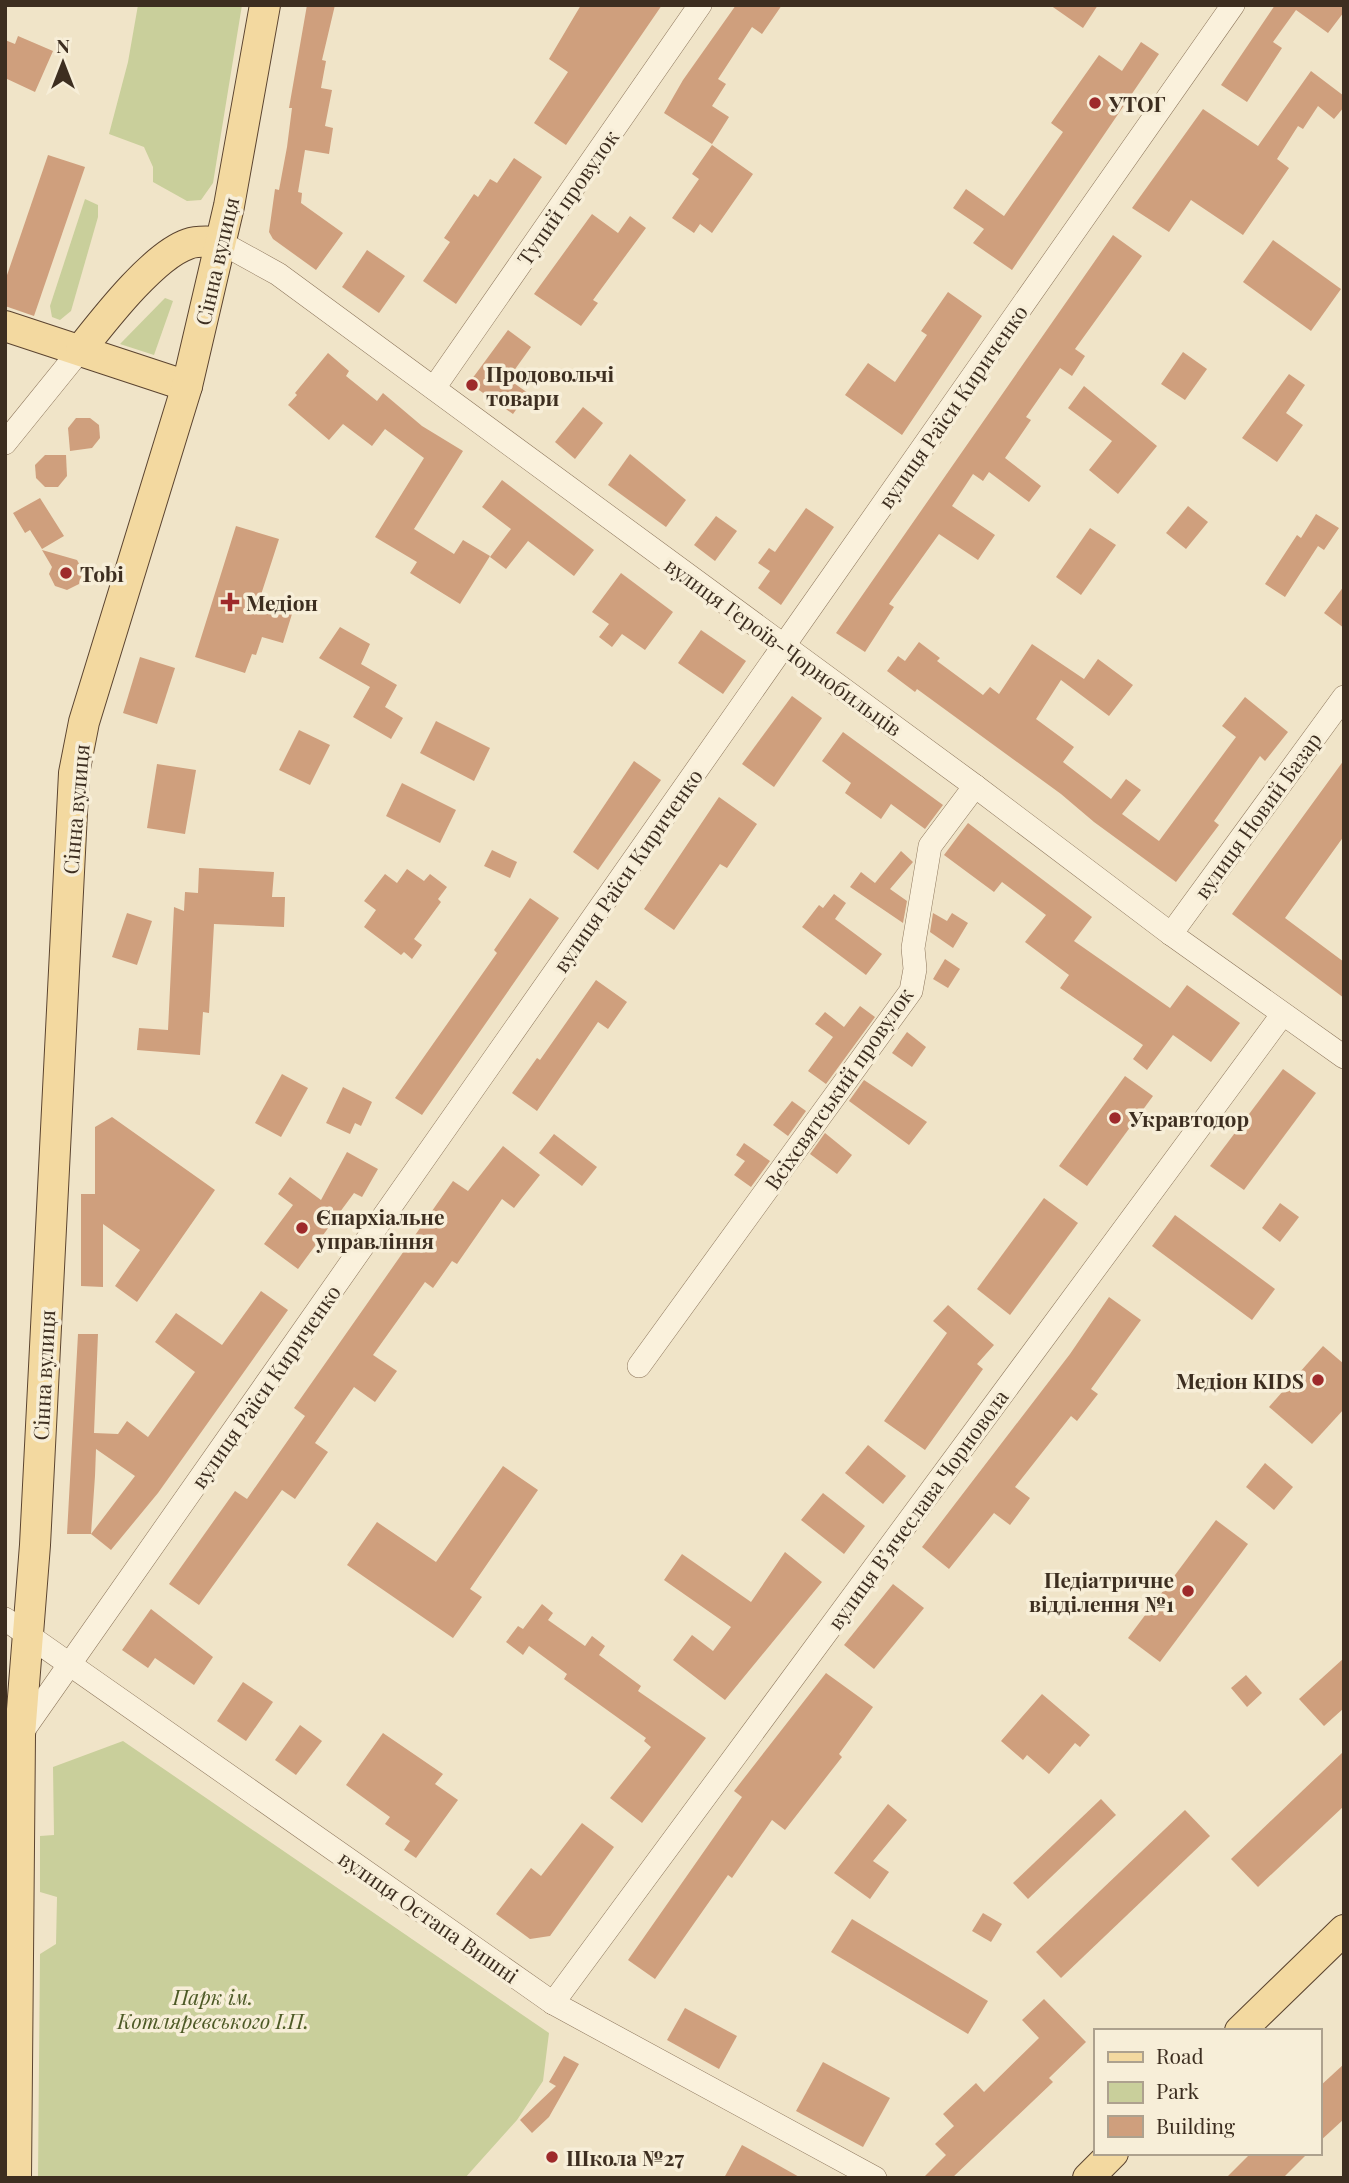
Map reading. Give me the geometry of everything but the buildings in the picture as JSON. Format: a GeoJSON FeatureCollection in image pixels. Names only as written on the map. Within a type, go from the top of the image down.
{"type":"FeatureCollection","features":[{"type":"Feature","properties":{"kind":"main road","name":"Сінна вулиця"},"geometry":{"type":"LineString","coordinates":[[17,1627],[74,773],[84,722],[187,386],[220,242],[265,5]]}},
{"type":"Feature","properties":{"kind":"main road"},"geometry":{"type":"LineString","coordinates":[[81,349],[146,274],[185,245],[199,241],[220,242]]}},
{"type":"Feature","properties":{"kind":"main road"},"geometry":{"type":"LineString","coordinates":[[5,326],[187,386]]}},
{"type":"Feature","properties":{"kind":"main road"},"geometry":{"type":"LineString","coordinates":[[16,2178],[20,1735],[17,1627]]}},
{"type":"Feature","properties":{"kind":"main road"},"geometry":{"type":"LineString","coordinates":[[1242,2029],[1344,1930]]}},
{"type":"Feature","properties":{"kind":"main road"},"geometry":{"type":"LineString","coordinates":[[1088,2178],[1111,2155]]}},
{"type":"Feature","properties":{"kind":"street","name":"Тупий провулок"},"geometry":{"type":"LineString","coordinates":[[434,388],[700,5]]}},
{"type":"Feature","properties":{"kind":"street","name":"вулиця Раїси Кириченко"},"geometry":{"type":"LineString","coordinates":[[20,1735],[1233,5]]}},
{"type":"Feature","properties":{"kind":"street","name":"вулиця Героїв-Чорнобильців"},"geometry":{"type":"LineString","coordinates":[[220,242],[278,274],[975,786],[1171,934],[1344,1057]]}},
{"type":"Feature","properties":{"kind":"street"},"geometry":{"type":"LineString","coordinates":[[5,443],[81,349]]}},
{"type":"Feature","properties":{"kind":"street","name":"вулиця Новий Базар"},"geometry":{"type":"LineString","coordinates":[[1171,934],[1344,697]]}},
{"type":"Feature","properties":{"kind":"street","name":"Всіхсвятський провулок"},"geometry":{"type":"LineString","coordinates":[[639,1366],[911,991],[915,969],[913,948],[930,846],[975,786]]}},
{"type":"Feature","properties":{"kind":"street","name":"вулиця Вʼячеслава Чорновола"},"geometry":{"type":"LineString","coordinates":[[553,2003],[1282,1014]]}},
{"type":"Feature","properties":{"kind":"street","name":"вулиця Остапа Вишні"},"geometry":{"type":"LineString","coordinates":[[17,1627],[553,2003],[875,2178]]}},
{"type":"Feature","properties":{"kind":"green space"},"geometry":{"type":"Polygon","coordinates":[[[138,5],[242,5],[213,183],[201,200],[187,201],[153,182],[153,167],[144,147],[109,134],[128,62],[138,5]]]}},
{"type":"Feature","properties":{"kind":"green space"},"geometry":{"type":"Polygon","coordinates":[[[85,199],[98,205],[98,217],[71,311],[60,320],[52,317],[50,306],[85,199]]]}},
{"type":"Feature","properties":{"kind":"green space"},"geometry":{"type":"Polygon","coordinates":[[[165,298],[173,301],[154,355],[120,344],[165,298]]]}},
{"type":"Feature","properties":{"kind":"green space","name":"Парк ім. Котляревського І.П."},"geometry":{"type":"Polygon","coordinates":[[[123,1741],[549,2033],[543,2081],[517,2120],[465,2178],[38,2178],[40,1954],[56,1944],[57,1897],[40,1892],[40,1836],[54,1835],[53,1767],[123,1741]]]}},
{"type":"Feature","properties":{"kind":"place","name":"УТОГ"},"geometry":{"type":"Point","coordinates":[1095,103]}},
{"type":"Feature","properties":{"kind":"place","name":"Продовольчі товари"},"geometry":{"type":"Point","coordinates":[472,385]}},
{"type":"Feature","properties":{"kind":"place","name":"Tobi"},"geometry":{"type":"Point","coordinates":[66,573]}},
{"type":"Feature","properties":{"kind":"place","name":"Медіон"},"geometry":{"type":"Point","coordinates":[230,602]}},
{"type":"Feature","properties":{"kind":"place","name":"Укравтодор"},"geometry":{"type":"Point","coordinates":[1115,1118]}},
{"type":"Feature","properties":{"kind":"place","name":"Єпархіальне управління"},"geometry":{"type":"Point","coordinates":[302,1228]}},
{"type":"Feature","properties":{"kind":"place","name":"Медіон KIDS"},"geometry":{"type":"Point","coordinates":[1318,1380]}},
{"type":"Feature","properties":{"kind":"place","name":"Педіатричне відділення №1"},"geometry":{"type":"Point","coordinates":[1188,1591]}},
{"type":"Feature","properties":{"kind":"place","name":"Школа №27"},"geometry":{"type":"Point","coordinates":[552,2157]}}]}
